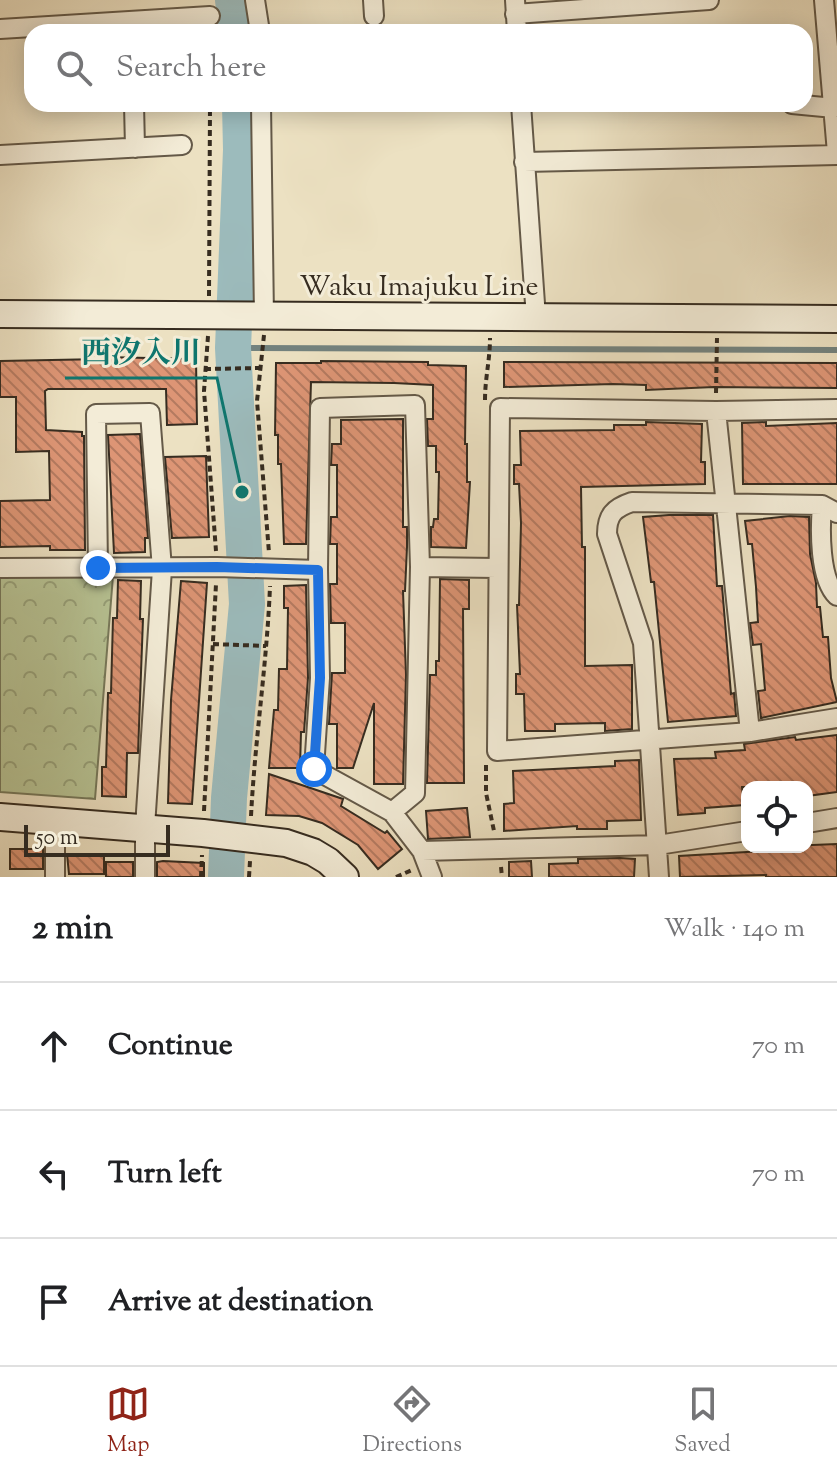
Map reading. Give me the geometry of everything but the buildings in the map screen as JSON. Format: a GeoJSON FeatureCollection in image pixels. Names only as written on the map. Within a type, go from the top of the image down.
{"type":"FeatureCollection","features":[{"type":"Feature","properties":{"kind":"main road","name":"Waku Imajuku Line"},"geometry":{"type":"LineString","coordinates":[[0,314],[837,319]]}},
{"type":"Feature","properties":{"kind":"main road"},"geometry":{"type":"LineString","coordinates":[[0,817],[250,837],[301,846],[328,861],[345,877]]}},
{"type":"Feature","properties":{"kind":"street"},"geometry":{"type":"LineString","coordinates":[[255,0],[259,24]]}},
{"type":"Feature","properties":{"kind":"street"},"geometry":{"type":"LineString","coordinates":[[516,15],[709,0]]}},
{"type":"Feature","properties":{"kind":"street"},"geometry":{"type":"LineString","coordinates":[[524,162],[837,154],[824,0]]}},
{"type":"Feature","properties":{"kind":"street"},"geometry":{"type":"LineString","coordinates":[[148,24],[210,16]]}},
{"type":"Feature","properties":{"kind":"street"},"geometry":{"type":"LineString","coordinates":[[0,29],[24,28]]}},
{"type":"Feature","properties":{"kind":"street"},"geometry":{"type":"LineString","coordinates":[[813,106],[834,108]]}},
{"type":"Feature","properties":{"kind":"street"},"geometry":{"type":"LineString","coordinates":[[134,112],[135,148]]}},
{"type":"Feature","properties":{"kind":"street"},"geometry":{"type":"LineString","coordinates":[[261,112],[261,316]]}},
{"type":"Feature","properties":{"kind":"street"},"geometry":{"type":"LineString","coordinates":[[521,112],[536,318]]}},
{"type":"Feature","properties":{"kind":"street"},"geometry":{"type":"LineString","coordinates":[[0,155],[182,145]]}},
{"type":"Feature","properties":{"kind":"street"},"geometry":{"type":"LineString","coordinates":[[392,812],[415,793],[420,567],[415,405],[320,408],[320,678],[314,769],[392,812],[422,851],[432,877]]}},
{"type":"Feature","properties":{"kind":"street"},"geometry":{"type":"LineString","coordinates":[[837,409],[500,408],[497,751],[750,732],[837,718]]}},
{"type":"Feature","properties":{"kind":"street"},"geometry":{"type":"LineString","coordinates":[[716,411],[750,732]]}},
{"type":"Feature","properties":{"kind":"street"},"geometry":{"type":"LineString","coordinates":[[98,568],[96,414],[150,413],[162,569],[145,827],[145,877]]}},
{"type":"Feature","properties":{"kind":"street"},"geometry":{"type":"LineString","coordinates":[[659,877],[643,643],[607,534],[607,520],[617,507],[632,502],[725,502],[830,509],[820,527],[829,588],[837,596]]}},
{"type":"Feature","properties":{"kind":"street"},"geometry":{"type":"LineString","coordinates":[[420,567],[497,568]]}},
{"type":"Feature","properties":{"kind":"street"},"geometry":{"type":"LineString","coordinates":[[0,568],[318,570]]}},
{"type":"Feature","properties":{"kind":"street"},"geometry":{"type":"LineString","coordinates":[[813,822],[837,818]]}},
{"type":"Feature","properties":{"kind":"street"},"geometry":{"type":"LineString","coordinates":[[55,820],[55,877]]}},
{"type":"Feature","properties":{"kind":"street"},"geometry":{"type":"LineString","coordinates":[[422,851],[658,845],[741,832]]}},
{"type":"Feature","properties":{"kind":"path"},"geometry":{"type":"LineString","coordinates":[[201,877],[217,567],[204,391],[214,315],[210,112]]}},
{"type":"Feature","properties":{"kind":"path"},"geometry":{"type":"LineString","coordinates":[[249,877],[254,750],[268,646],[271,570],[257,401],[261,316]]}},
{"type":"Feature","properties":{"kind":"path"},"geometry":{"type":"LineString","coordinates":[[490,335],[490,361]]}},
{"type":"Feature","properties":{"kind":"path"},"geometry":{"type":"LineString","coordinates":[[716,411],[717,344]]}},
{"type":"Feature","properties":{"kind":"path"},"geometry":{"type":"LineString","coordinates":[[205,369],[259,368]]}},
{"type":"Feature","properties":{"kind":"path"},"geometry":{"type":"LineString","coordinates":[[213,644],[268,646]]}},
{"type":"Feature","properties":{"kind":"green space"},"geometry":{"type":"Polygon","coordinates":[[[113,576],[95,799],[0,792],[0,577],[113,576]]]}},
{"type":"Feature","properties":{"kind":"waterway"},"geometry":{"type":"LineString","coordinates":[[233,0],[236,24]]}},
{"type":"Feature","properties":{"kind":"waterway"},"geometry":{"type":"LineString","coordinates":[[226,877],[229,798],[247,604],[233,348],[240,112]]}},
{"type":"Feature","properties":{"kind":"waterway"},"geometry":{"type":"LineString","coordinates":[[233,348],[837,350]]}},
{"type":"Feature","properties":{"kind":"place","name":"西汐入川"},"geometry":{"type":"Point","coordinates":[242,492]}},
{"type":"Feature","properties":{"kind":"route"},"geometry":{"type":"LineString","coordinates":[[98,568],[318,570],[320,678],[314,769]]}}]}
